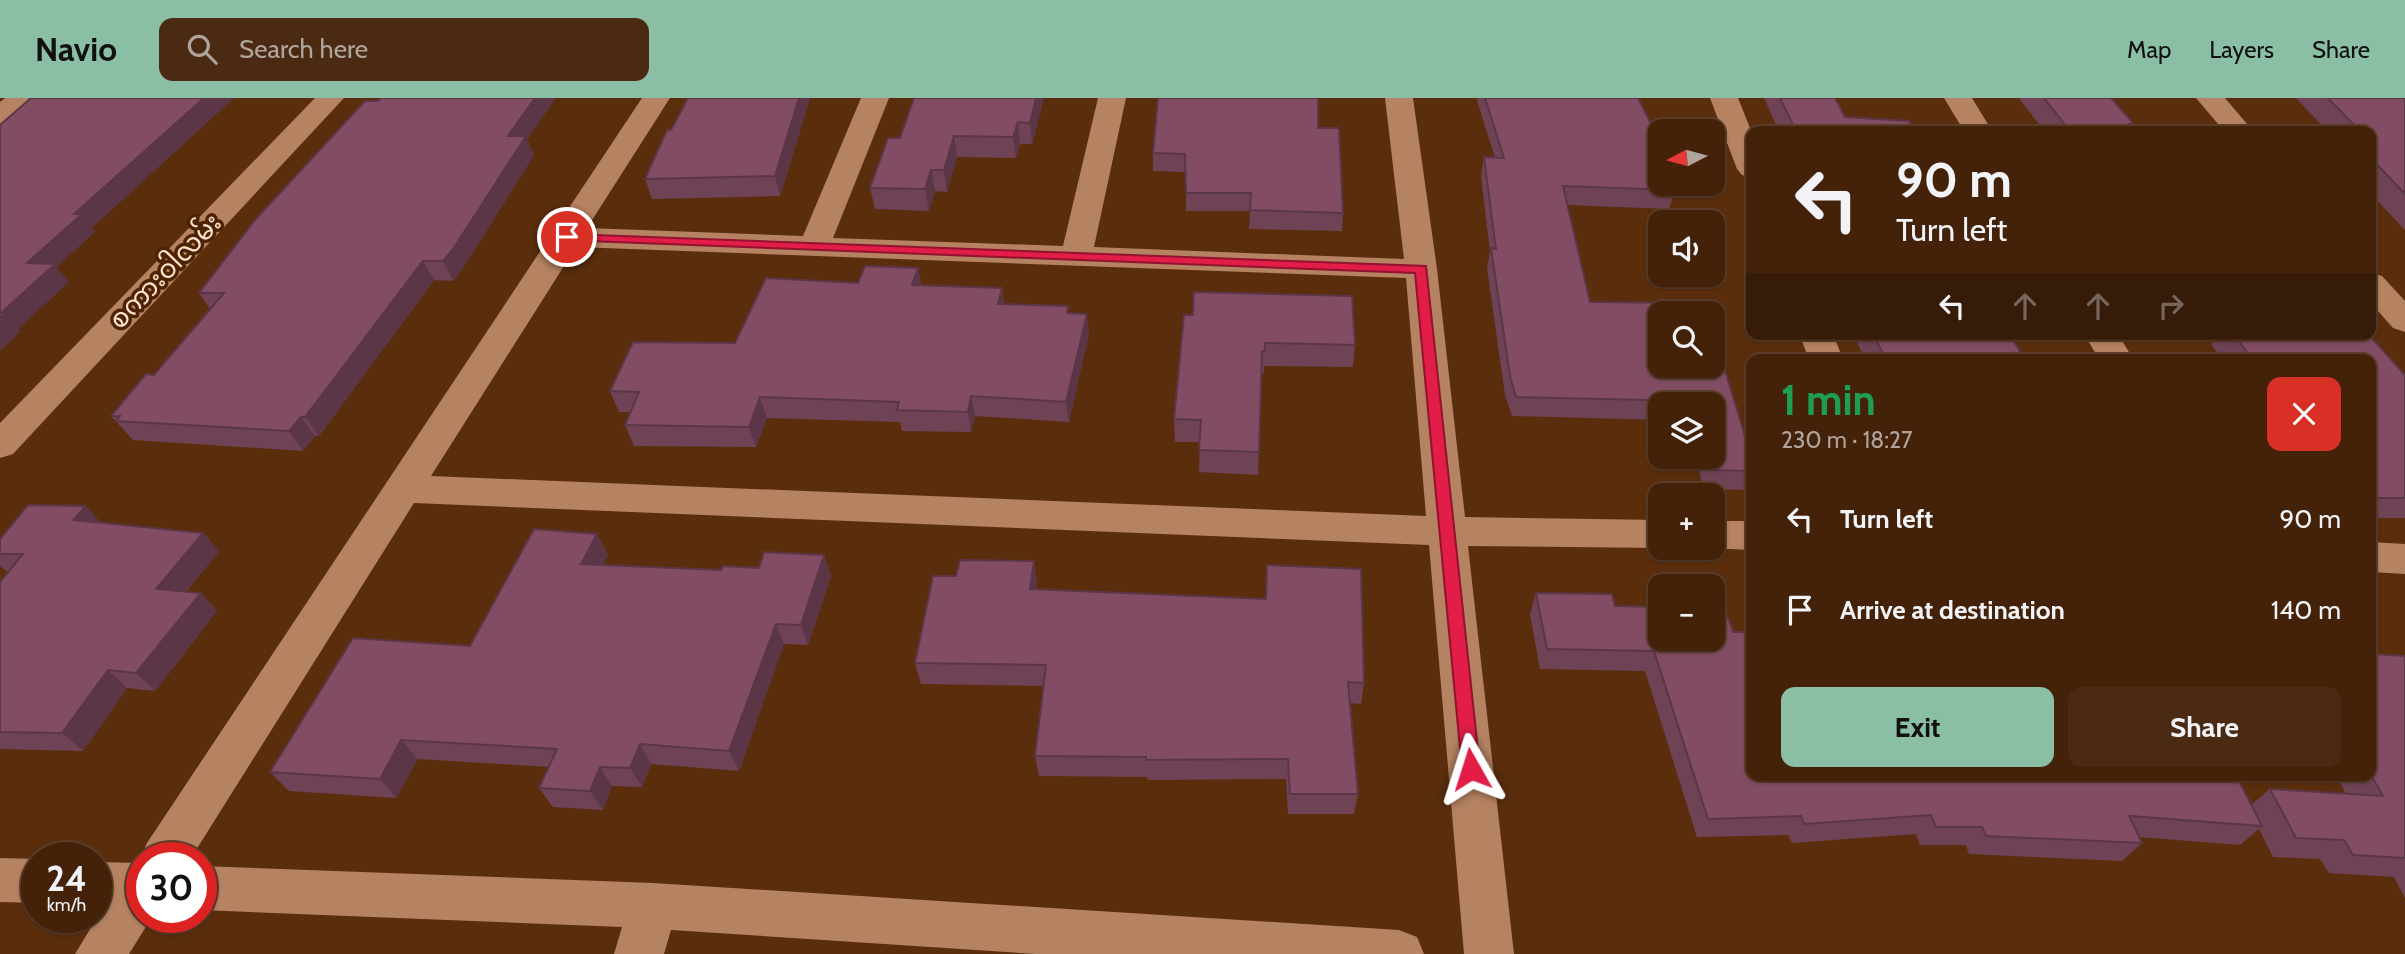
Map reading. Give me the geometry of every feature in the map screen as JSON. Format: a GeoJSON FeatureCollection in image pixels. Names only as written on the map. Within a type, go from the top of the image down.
{"type":"FeatureCollection","features":[{"type":"Feature","properties":{"kind":"street"},"geometry":{"type":"LineString","coordinates":[[0,116],[22,98]]}},
{"type":"Feature","properties":{"kind":"street","name":"စကားဝါလမ်း"},"geometry":{"type":"LineString","coordinates":[[0,445],[330,98]]}},
{"type":"Feature","properties":{"kind":"street"},"geometry":{"type":"LineString","coordinates":[[173,842],[656,98]]}},
{"type":"Feature","properties":{"kind":"street"},"geometry":{"type":"LineString","coordinates":[[814,247],[875,98]]}},
{"type":"Feature","properties":{"kind":"street"},"geometry":{"type":"LineString","coordinates":[[1076,257],[1112,98]]}},
{"type":"Feature","properties":{"kind":"street"},"geometry":{"type":"LineString","coordinates":[[1399,98],[1421,269],[1489,954]]}},
{"type":"Feature","properties":{"kind":"street"},"geometry":{"type":"LineString","coordinates":[[1724,98],[1746,154]]}},
{"type":"Feature","properties":{"kind":"street"},"geometry":{"type":"LineString","coordinates":[[1958,98],[1975,126]]}},
{"type":"Feature","properties":{"kind":"street"},"geometry":{"type":"LineString","coordinates":[[2210,98],[2235,126]]}},
{"type":"Feature","properties":{"kind":"street"},"geometry":{"type":"LineString","coordinates":[[567,237],[1421,269]]}},
{"type":"Feature","properties":{"kind":"street"},"geometry":{"type":"LineString","coordinates":[[2376,288],[2405,321]]}},
{"type":"Feature","properties":{"kind":"street"},"geometry":{"type":"LineString","coordinates":[[404,489],[1447,531],[1648,534]]}},
{"type":"Feature","properties":{"kind":"street"},"geometry":{"type":"LineString","coordinates":[[1725,535],[1746,536]]}},
{"type":"Feature","properties":{"kind":"street"},"geometry":{"type":"LineString","coordinates":[[2376,557],[2405,559]]}},
{"type":"Feature","properties":{"kind":"street"},"geometry":{"type":"LineString","coordinates":[[0,880],[21,881]]}},
{"type":"Feature","properties":{"kind":"street"},"geometry":{"type":"LineString","coordinates":[[217,889],[653,906],[1399,954]]}},
{"type":"Feature","properties":{"kind":"street"},"geometry":{"type":"LineString","coordinates":[[639,954],[653,906]]}},
{"type":"Feature","properties":{"kind":"street"},"geometry":{"type":"LineString","coordinates":[[100,954],[126,913]]}},
{"type":"Feature","properties":{"kind":"building"},"geometry":{"type":"Polygon","coordinates":[[[31,98],[204,98],[74,214],[82,214],[27,263],[55,264],[1,313],[6,313],[0,318],[0,125],[31,98]]]}},
{"type":"Feature","properties":{"kind":"building"},"geometry":{"type":"Polygon","coordinates":[[[381,98],[535,98],[508,136],[526,136],[453,249],[443,261],[423,261],[305,417],[301,417],[289,431],[116,421],[120,416],[111,416],[146,374],[154,375],[224,293],[199,293],[255,220],[365,101],[378,101],[381,98]]]}},
{"type":"Feature","properties":{"kind":"building"},"geometry":{"type":"Polygon","coordinates":[[[688,98],[799,98],[775,176],[645,179],[667,130],[671,130],[688,98]]]}},
{"type":"Feature","properties":{"kind":"building"},"geometry":{"type":"Polygon","coordinates":[[[914,98],[1036,98],[1030,123],[1018,122],[1013,137],[954,136],[944,170],[931,170],[925,189],[870,188],[888,138],[900,138],[914,98]]]}},
{"type":"Feature","properties":{"kind":"building"},"geometry":{"type":"Polygon","coordinates":[[[1158,98],[1318,98],[1318,128],[1339,128],[1343,213],[1250,210],[1251,193],[1186,193],[1185,154],[1153,153],[1158,98]]]}},
{"type":"Feature","properties":{"kind":"building"},"geometry":{"type":"Polygon","coordinates":[[[1485,98],[1638,98],[1648,119],[1648,189],[1563,186],[1590,302],[1648,303],[1648,378],[1725,378],[1725,370],[1746,439],[1746,471],[1712,469],[1725,469],[1725,392],[1648,392],[1648,400],[1516,397],[1510,376],[1491,248],[1496,249],[1484,157],[1504,158],[1485,98]]]}},
{"type":"Feature","properties":{"kind":"building"},"geometry":{"type":"Polygon","coordinates":[[[1780,98],[1835,98],[1845,117],[1909,121],[1912,126],[1794,126],[1780,98]]]}},
{"type":"Feature","properties":{"kind":"building"},"geometry":{"type":"Polygon","coordinates":[[[2044,98],[2111,98],[2134,124],[2130,124],[2132,126],[2066,126],[2044,98]]]}},
{"type":"Feature","properties":{"kind":"building"},"geometry":{"type":"Polygon","coordinates":[[[2328,98],[2405,98],[2405,194],[2376,163],[2376,126],[2355,126],[2328,98]]]}},
{"type":"Feature","properties":{"kind":"building"},"geometry":{"type":"Polygon","coordinates":[[[865,266],[918,268],[912,285],[1002,288],[998,304],[1068,306],[1067,313],[1087,314],[1066,402],[971,396],[968,412],[897,410],[899,402],[760,397],[749,427],[625,425],[639,392],[610,391],[633,342],[735,343],[766,278],[858,283],[865,266]]]}},
{"type":"Feature","properties":{"kind":"building"},"geometry":{"type":"Polygon","coordinates":[[[1194,292],[1352,296],[1355,345],[1265,343],[1265,351],[1262,351],[1259,452],[1199,450],[1201,420],[1174,419],[1184,315],[1193,315],[1194,292]]]}},
{"type":"Feature","properties":{"kind":"building"},"geometry":{"type":"Polygon","coordinates":[[[1876,340],[2013,340],[2021,354],[1883,354],[1876,340]]]}},
{"type":"Feature","properties":{"kind":"building"},"geometry":{"type":"Polygon","coordinates":[[[2238,340],[2373,340],[2405,375],[2405,498],[2376,498],[2376,354],[2248,354],[2238,340]]]}},
{"type":"Feature","properties":{"kind":"building"},"geometry":{"type":"Polygon","coordinates":[[[28,505],[86,506],[73,520],[203,533],[156,589],[201,593],[136,673],[108,670],[62,733],[0,732],[0,582],[23,554],[0,554],[0,539],[28,505]]]}},
{"type":"Feature","properties":{"kind":"building"},"geometry":{"type":"Polygon","coordinates":[[[534,529],[597,534],[581,564],[721,570],[723,566],[759,568],[764,552],[824,555],[801,625],[776,624],[729,751],[640,744],[630,768],[600,767],[590,791],[539,788],[557,749],[401,740],[380,779],[270,772],[353,638],[470,646],[534,529]]]}},
{"type":"Feature","properties":{"kind":"building"},"geometry":{"type":"Polygon","coordinates":[[[960,560],[1034,561],[1030,589],[1266,599],[1267,565],[1361,569],[1364,683],[1348,682],[1358,794],[1290,794],[1288,759],[1146,760],[1146,757],[1035,756],[1046,665],[915,663],[933,576],[956,576],[960,560]]]}},
{"type":"Feature","properties":{"kind":"building"},"geometry":{"type":"Polygon","coordinates":[[[1536,593],[1612,594],[1615,606],[1648,607],[1648,651],[1547,649],[1536,593]]]}},
{"type":"Feature","properties":{"kind":"building"},"geometry":{"type":"Polygon","coordinates":[[[1725,608],[1733,632],[1746,632],[1746,781],[2239,781],[2262,826],[2129,816],[2142,843],[1986,836],[1982,827],[1936,827],[1931,815],[1804,824],[1801,816],[1708,819],[1654,651],[1725,651],[1725,608]]]}},
{"type":"Feature","properties":{"kind":"building"},"geometry":{"type":"Polygon","coordinates":[[[2376,654],[2405,656],[2405,858],[2353,855],[2344,840],[2296,838],[2270,789],[2383,796],[2374,781],[2376,654]]]}},
{"type":"Feature","properties":{"kind":"route"},"geometry":{"type":"LineString","coordinates":[[567,237],[1421,269],[1471,769]]}}]}
